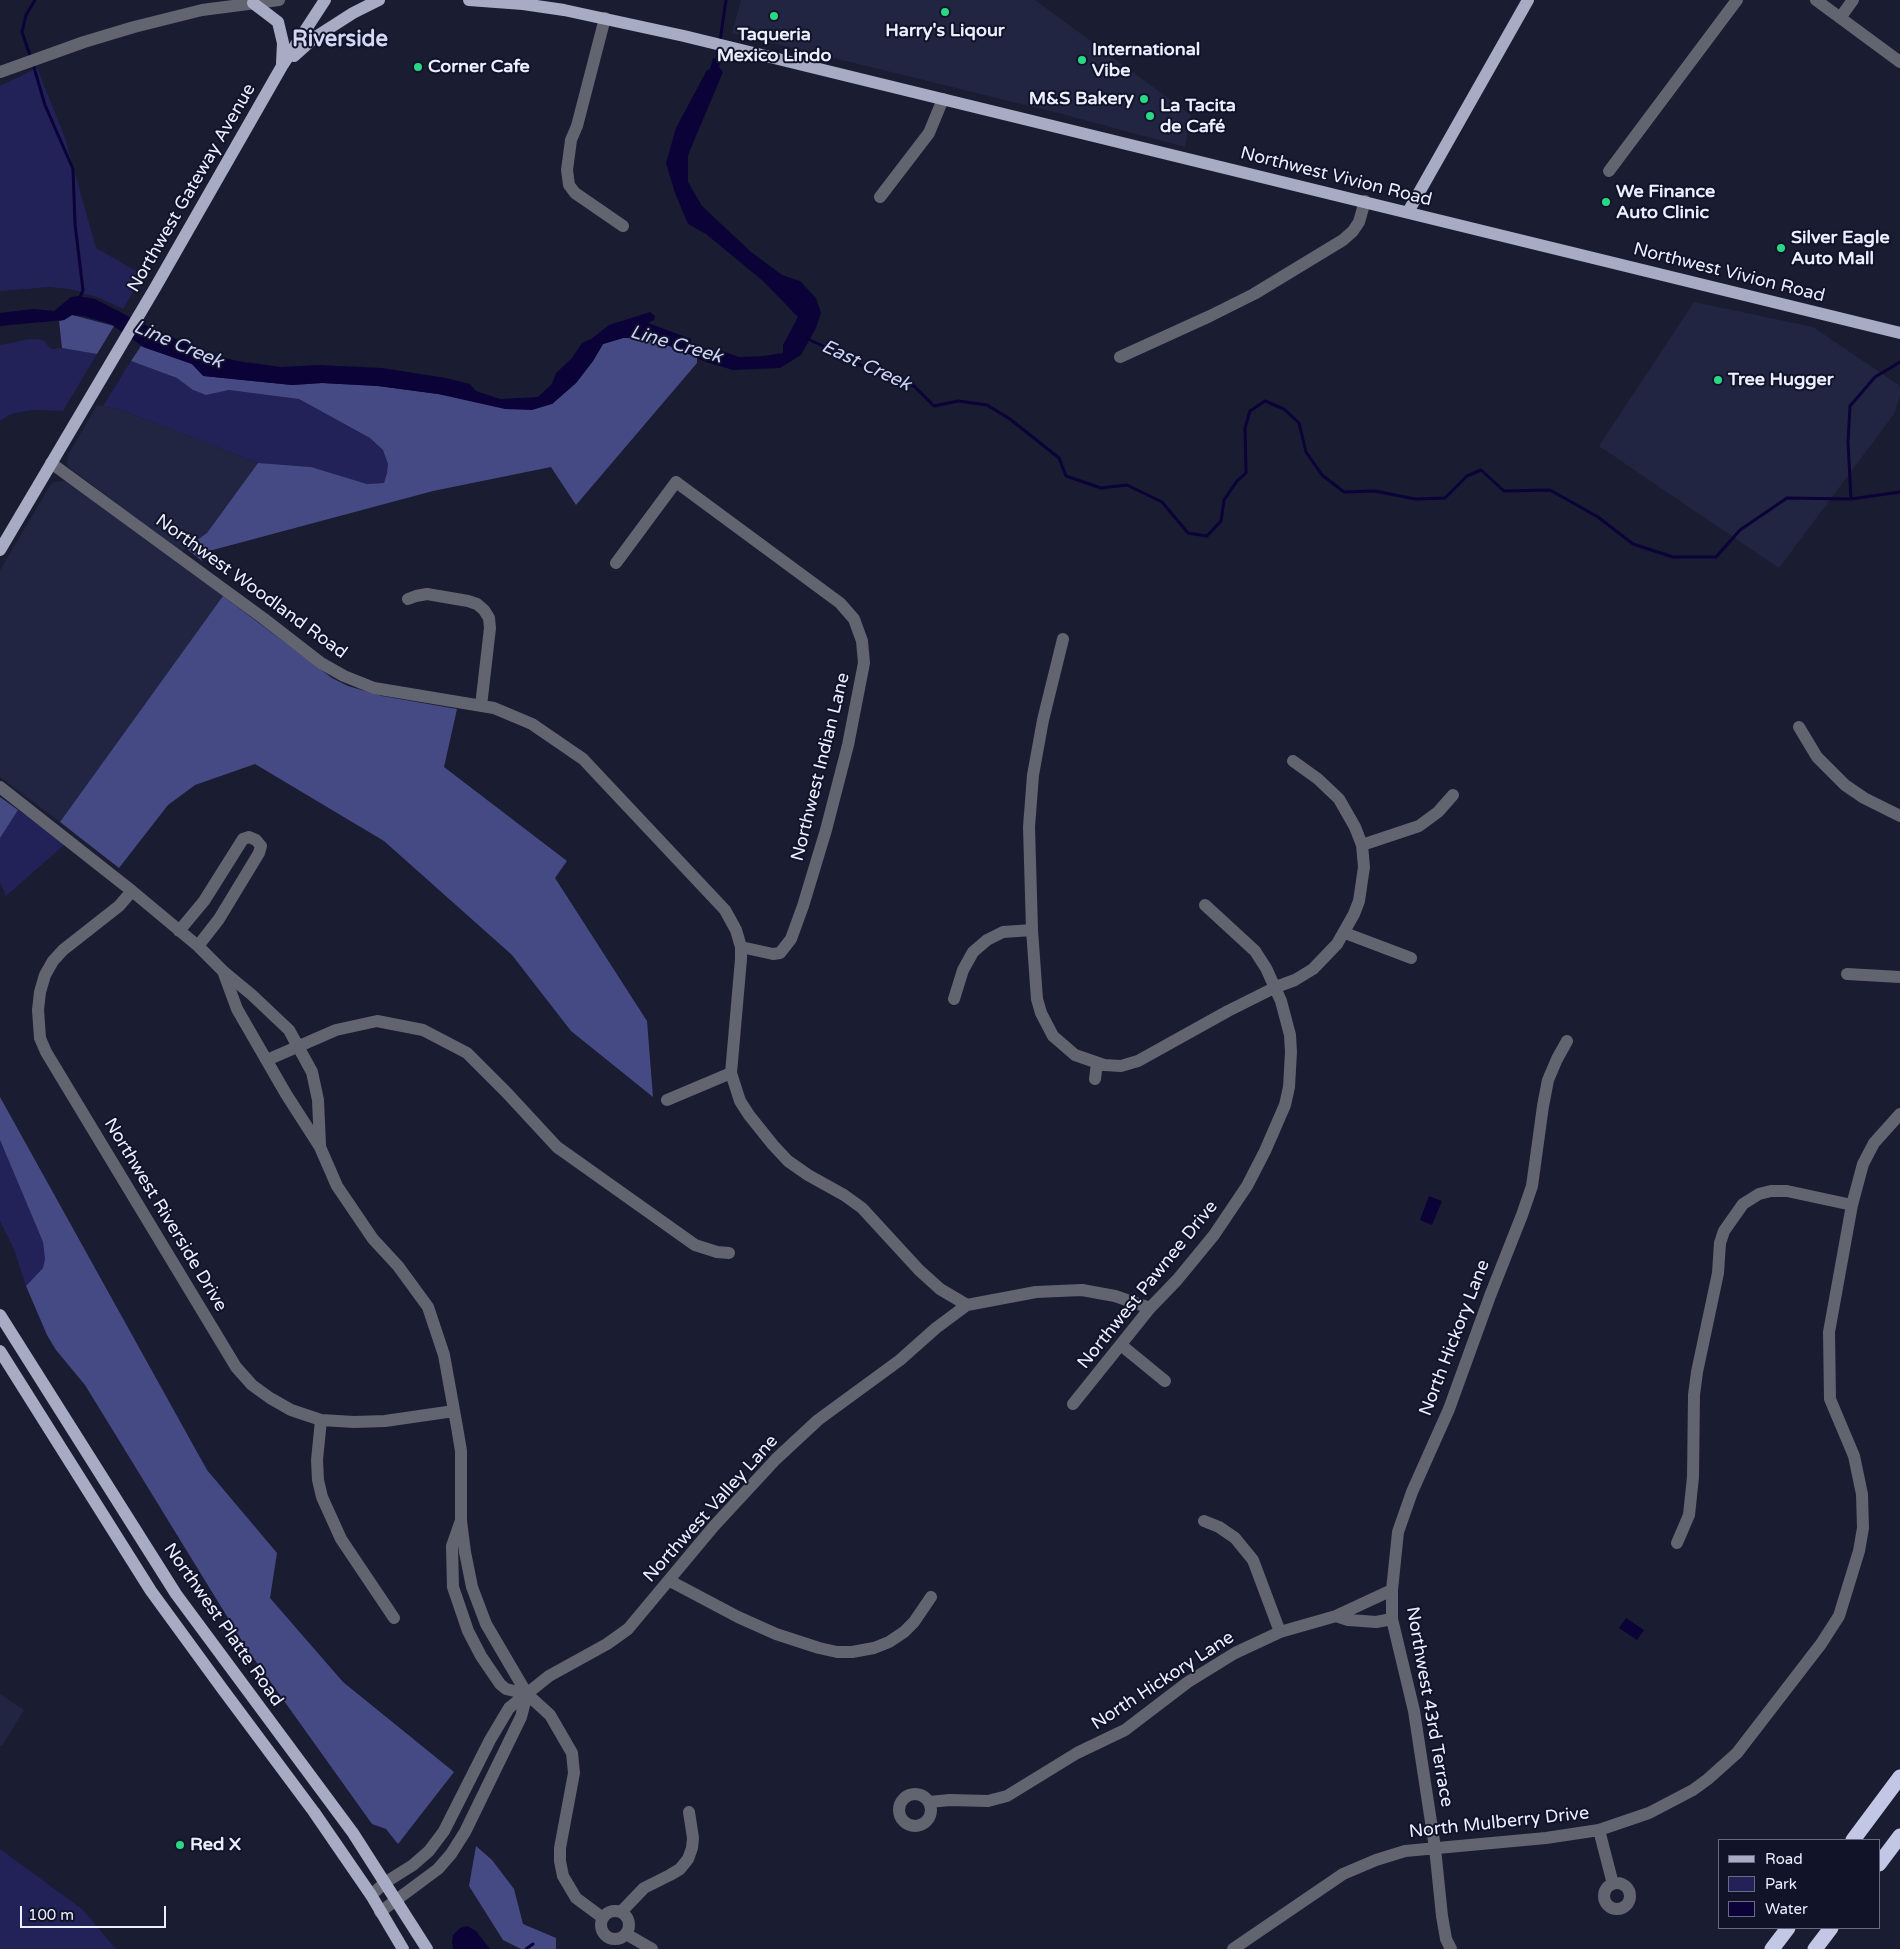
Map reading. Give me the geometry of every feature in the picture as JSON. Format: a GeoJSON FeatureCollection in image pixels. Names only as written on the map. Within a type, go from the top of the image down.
{"type":"FeatureCollection","features":[{"type":"Feature","properties":{"kind":"highway"},"geometry":{"type":"LineString","coordinates":[[1854,1839],[1900,1777]]}},
{"type":"Feature","properties":{"kind":"highway"},"geometry":{"type":"LineString","coordinates":[[1880,1863],[1900,1836]]}},
{"type":"Feature","properties":{"kind":"highway"},"geometry":{"type":"LineString","coordinates":[[1772,1949],[1787,1929]]}},
{"type":"Feature","properties":{"kind":"highway"},"geometry":{"type":"LineString","coordinates":[[1815,1949],[1830,1929]]}},
{"type":"Feature","properties":{"kind":"main road","name":"Northwest Gateway Avenue"},"geometry":{"type":"LineString","coordinates":[[0,550],[156,288],[282,66],[325,0]]}},
{"type":"Feature","properties":{"kind":"main road"},"geometry":{"type":"LineString","coordinates":[[282,66],[314,38],[353,13],[379,0]]}},
{"type":"Feature","properties":{"kind":"main road","name":"Northwest Vivion Road"},"geometry":{"type":"LineString","coordinates":[[469,0],[523,4],[605,18],[684,36],[1900,333]]}},
{"type":"Feature","properties":{"kind":"main road"},"geometry":{"type":"LineString","coordinates":[[1408,212],[1528,0]]}},
{"type":"Feature","properties":{"kind":"main road"},"geometry":{"type":"LineString","coordinates":[[253,2],[278,22],[284,43],[282,66]]}},
{"type":"Feature","properties":{"kind":"main road","name":"Northwest Platte Road"},"geometry":{"type":"LineString","coordinates":[[0,1315],[176,1594],[311,1775],[386,1882],[427,1949]]}},
{"type":"Feature","properties":{"kind":"main road","name":"Northwest Platte Road"},"geometry":{"type":"LineString","coordinates":[[0,1351],[151,1591],[314,1812],[372,1895],[380,1912],[403,1949]]}},
{"type":"Feature","properties":{"kind":"street"},"geometry":{"type":"LineString","coordinates":[[5,70],[48,54],[134,27],[202,10],[279,0]]}},
{"type":"Feature","properties":{"kind":"street"},"geometry":{"type":"LineString","coordinates":[[1609,171],[1737,0]]}},
{"type":"Feature","properties":{"kind":"street"},"geometry":{"type":"LineString","coordinates":[[1816,0],[1900,62]]}},
{"type":"Feature","properties":{"kind":"street"},"geometry":{"type":"LineString","coordinates":[[1840,18],[1853,0]]}},
{"type":"Feature","properties":{"kind":"street"},"geometry":{"type":"LineString","coordinates":[[605,18],[577,126],[571,140],[567,170],[569,185],[575,193],[623,226]]}},
{"type":"Feature","properties":{"kind":"street"},"geometry":{"type":"LineString","coordinates":[[880,197],[929,133],[943,99]]}},
{"type":"Feature","properties":{"kind":"street"},"geometry":{"type":"LineString","coordinates":[[1120,357],[1254,294],[1343,240],[1359,222],[1365,201]]}},
{"type":"Feature","properties":{"kind":"street","name":"Northwest Woodland Road"},"geometry":{"type":"LineString","coordinates":[[51,463],[264,618],[321,663],[344,676],[374,688],[494,708],[527,722],[583,759],[725,910],[736,930],[741,947],[741,959],[731,1073],[740,1101],[772,1145],[788,1161],[862,1208],[919,1270],[940,1289],[967,1304]]}},
{"type":"Feature","properties":{"kind":"street","name":"Northwest Indian Lane"},"geometry":{"type":"LineString","coordinates":[[616,563],[676,482],[840,603],[854,619],[862,642],[864,663],[848,745],[826,830],[803,906],[791,938],[780,953],[772,954],[741,947]]}},
{"type":"Feature","properties":{"kind":"street"},"geometry":{"type":"LineString","coordinates":[[408,599],[427,594],[468,601],[477,604],[484,610],[489,618],[490,628],[481,706]]}},
{"type":"Feature","properties":{"kind":"street"},"geometry":{"type":"LineString","coordinates":[[1063,639],[1032,775],[1029,827],[1032,930],[1037,999],[1041,1013],[1053,1036],[1075,1055],[1097,1063],[1121,1066],[1138,1061],[1228,1011],[1276,987],[1295,980],[1321,962],[1345,933],[1354,914],[1363,881],[1362,845],[1355,826],[1339,798],[1318,779],[1293,762]]}},
{"type":"Feature","properties":{"kind":"street"},"geometry":{"type":"LineString","coordinates":[[1799,727],[1817,757],[1845,785],[1864,798],[1900,816]]}},
{"type":"Feature","properties":{"kind":"street"},"geometry":{"type":"LineString","coordinates":[[0,786],[132,890],[198,946],[289,1030],[312,1072],[318,1100],[320,1147]]}},
{"type":"Feature","properties":{"kind":"street"},"geometry":{"type":"LineString","coordinates":[[1362,845],[1419,826],[1438,812],[1453,795]]}},
{"type":"Feature","properties":{"kind":"street"},"geometry":{"type":"LineString","coordinates":[[179,930],[204,901],[243,839],[249,837],[256,840],[261,846],[259,853],[219,919],[198,946]]}},
{"type":"Feature","properties":{"kind":"street","name":"Northwest Riverside Drive"},"geometry":{"type":"LineString","coordinates":[[132,890],[119,906],[63,950],[45,975],[40,992],[38,1010],[40,1038],[46,1052],[236,1367],[252,1385],[270,1398],[292,1410],[321,1420],[385,1421],[454,1410]]}},
{"type":"Feature","properties":{"kind":"street","name":"Northwest Pawnee Drive"},"geometry":{"type":"LineString","coordinates":[[1073,1404],[1150,1308],[1196,1258],[1225,1219],[1247,1186],[1279,1121],[1289,1087],[1292,1052],[1286,1018],[1276,987],[1254,951],[1206,905]]}},
{"type":"Feature","properties":{"kind":"street"},"geometry":{"type":"LineString","coordinates":[[954,999],[963,970],[973,952],[987,940],[1003,932],[1032,930]]}},
{"type":"Feature","properties":{"kind":"street"},"geometry":{"type":"LineString","coordinates":[[1345,933],[1411,958]]}},
{"type":"Feature","properties":{"kind":"street"},"geometry":{"type":"LineString","coordinates":[[223,971],[237,1010],[320,1147],[342,1193],[373,1239],[398,1266],[428,1307],[444,1355],[461,1451],[461,1520],[464,1552],[472,1587],[486,1624],[527,1694],[550,1715],[572,1753],[574,1773],[560,1848],[562,1868],[569,1888],[576,1898],[603,1918]]}},
{"type":"Feature","properties":{"kind":"street"},"geometry":{"type":"LineString","coordinates":[[1846,974],[1900,976]]}},
{"type":"Feature","properties":{"kind":"street"},"geometry":{"type":"LineString","coordinates":[[267,1060],[336,1030],[377,1021],[423,1030],[467,1053],[557,1147],[696,1244],[718,1252],[729,1253]]}},
{"type":"Feature","properties":{"kind":"street","name":"North Hickory Lane"},"geometry":{"type":"LineString","coordinates":[[929,1802],[950,1800],[988,1801],[1007,1796],[1077,1753],[1125,1730],[1188,1682],[1235,1653],[1280,1632],[1336,1616],[1392,1590],[1398,1532],[1412,1492],[1452,1401],[1532,1186],[1548,1080],[1567,1041]]}},
{"type":"Feature","properties":{"kind":"street"},"geometry":{"type":"LineString","coordinates":[[1095,1080],[1097,1063]]}},
{"type":"Feature","properties":{"kind":"street"},"geometry":{"type":"LineString","coordinates":[[666,1100],[731,1073]]}},
{"type":"Feature","properties":{"kind":"street","name":"North Mulberry Drive"},"geometry":{"type":"LineString","coordinates":[[1233,1949],[1343,1874],[1376,1860],[1405,1851],[1546,1838],[1599,1830],[1649,1813],[1693,1790],[1737,1753],[1821,1644],[1838,1616],[1859,1551],[1863,1528],[1862,1494],[1854,1456],[1830,1398],[1829,1332],[1852,1205],[1863,1164],[1879,1137],[1900,1114]]}},
{"type":"Feature","properties":{"kind":"street"},"geometry":{"type":"LineString","coordinates":[[1677,1543],[1689,1515],[1693,1477],[1694,1395],[1718,1273],[1720,1243],[1724,1230],[1742,1204],[1765,1192],[1787,1191],[1852,1205]]}},
{"type":"Feature","properties":{"kind":"street"},"geometry":{"type":"LineString","coordinates":[[967,1304],[1036,1292],[1082,1290],[1115,1296],[1150,1308]]}},
{"type":"Feature","properties":{"kind":"street","name":"Northwest Valley Lane"},"geometry":{"type":"LineString","coordinates":[[372,1895],[386,1882],[413,1865],[429,1851],[451,1819],[490,1740],[509,1708],[549,1676],[618,1637],[641,1615],[714,1526],[776,1459],[818,1420],[900,1360],[967,1304]]}},
{"type":"Feature","properties":{"kind":"street"},"geometry":{"type":"LineString","coordinates":[[1121,1345],[1165,1381]]}},
{"type":"Feature","properties":{"kind":"street"},"geometry":{"type":"LineString","coordinates":[[321,1420],[317,1460],[318,1480],[322,1497],[341,1539],[394,1618]]}},
{"type":"Feature","properties":{"kind":"street"},"geometry":{"type":"LineString","coordinates":[[461,1520],[452,1546],[453,1587],[468,1631],[481,1656],[500,1684],[506,1689],[527,1694]]}},
{"type":"Feature","properties":{"kind":"street"},"geometry":{"type":"LineString","coordinates":[[1204,1521],[1219,1527],[1235,1538],[1253,1560],[1280,1632]]}},
{"type":"Feature","properties":{"kind":"street"},"geometry":{"type":"LineString","coordinates":[[670,1581],[776,1634],[837,1652],[852,1652],[874,1648],[890,1642],[914,1622],[931,1597]]}},
{"type":"Feature","properties":{"kind":"street","name":"Northwest 43rd Terrace"},"geometry":{"type":"LineString","coordinates":[[1392,1590],[1392,1619],[1414,1711],[1435,1848],[1442,1916],[1446,1939],[1451,1949]]}},
{"type":"Feature","properties":{"kind":"street","name":"North Hickory Lane"},"geometry":{"type":"LineString","coordinates":[[1336,1616],[1348,1620],[1376,1622],[1392,1619]]}},
{"type":"Feature","properties":{"kind":"street"},"geometry":{"type":"LineString","coordinates":[[380,1912],[438,1869],[452,1854],[465,1832],[521,1717],[527,1694]]}},
{"type":"Feature","properties":{"kind":"street"},"geometry":{"type":"LineString","coordinates":[[621,1912],[629,1922],[626,1934],[618,1939],[605,1936],[600,1927],[603,1918],[609,1912],[621,1912],[644,1888],[680,1869],[688,1859],[693,1838],[690,1812]]}},
{"type":"Feature","properties":{"kind":"street"},"geometry":{"type":"LineString","coordinates":[[1599,1830],[1613,1884]]}},
{"type":"Feature","properties":{"kind":"street"},"geometry":{"type":"LineString","coordinates":[[626,1934],[652,1949]]}},
{"type":"Feature","properties":{"kind":"shaded area"},"geometry":{"type":"Polygon","coordinates":[[[741,0],[1035,0],[1191,115],[1185,147],[1058,113],[732,33],[741,0]]]}},
{"type":"Feature","properties":{"kind":"shaded area"},"geometry":{"type":"Polygon","coordinates":[[[1694,302],[1813,327],[1900,386],[1900,397],[1894,414],[1779,568],[1599,446],[1694,302]]]}},
{"type":"Feature","properties":{"kind":"shaded area"},"geometry":{"type":"Polygon","coordinates":[[[72,315],[114,326],[97,354],[62,348],[59,321],[72,315]]]}},
{"type":"Feature","properties":{"kind":"shaded area"},"geometry":{"type":"Polygon","coordinates":[[[623,338],[646,338],[697,358],[697,363],[576,505],[551,467],[433,491],[209,551],[202,561],[186,548],[207,533],[258,463],[311,467],[367,484],[384,483],[388,464],[383,450],[370,438],[299,399],[229,390],[206,395],[193,390],[177,378],[131,361],[141,346],[192,364],[204,376],[292,385],[322,383],[378,386],[438,394],[552,404],[576,383],[603,344],[623,338]]]}},
{"type":"Feature","properties":{"kind":"shaded area"},"geometry":{"type":"Polygon","coordinates":[[[97,405],[121,410],[258,463],[207,533],[181,552],[67,465],[68,455],[97,405]]]}},
{"type":"Feature","properties":{"kind":"shaded area"},"geometry":{"type":"Polygon","coordinates":[[[64,481],[71,484],[223,596],[60,822],[0,777],[0,570],[50,486],[53,482],[64,481]]]}},
{"type":"Feature","properties":{"kind":"shaded area"},"geometry":{"type":"Polygon","coordinates":[[[223,596],[332,678],[348,686],[382,696],[457,709],[444,767],[567,861],[555,878],[647,1021],[653,1097],[571,1031],[512,955],[384,841],[255,764],[195,785],[168,805],[119,868],[60,822],[223,596]]]}},
{"type":"Feature","properties":{"kind":"shaded area"},"geometry":{"type":"Polygon","coordinates":[[[0,797],[18,810],[0,838],[0,797]]]}},
{"type":"Feature","properties":{"kind":"shaded area"},"geometry":{"type":"Polygon","coordinates":[[[0,1097],[207,1470],[277,1553],[270,1598],[343,1682],[454,1772],[398,1844],[386,1829],[372,1824],[247,1649],[85,1385],[56,1350],[47,1335],[26,1286],[43,1268],[45,1259],[43,1242],[0,1140],[0,1097]]]}},
{"type":"Feature","properties":{"kind":"shaded area"},"geometry":{"type":"Polygon","coordinates":[[[0,1694],[24,1710],[2,1746],[0,1745],[0,1694]]]}},
{"type":"Feature","properties":{"kind":"shaded area"},"geometry":{"type":"Polygon","coordinates":[[[476,1846],[492,1860],[514,1889],[523,1924],[556,1938],[556,1949],[521,1949],[503,1940],[469,1886],[476,1846]]]}},
{"type":"Feature","properties":{"kind":"green space"},"geometry":{"type":"Polygon","coordinates":[[[37,68],[65,138],[96,248],[143,275],[123,309],[99,298],[71,289],[49,287],[0,291],[0,86],[37,68]]]}},
{"type":"Feature","properties":{"kind":"green space"},"geometry":{"type":"Polygon","coordinates":[[[30,339],[43,340],[51,349],[62,348],[97,354],[63,411],[35,410],[20,412],[9,415],[0,421],[0,345],[30,339]]]}},
{"type":"Feature","properties":{"kind":"green space"},"geometry":{"type":"Polygon","coordinates":[[[131,361],[177,378],[193,390],[206,395],[229,390],[299,399],[370,438],[383,450],[388,464],[384,483],[367,484],[311,467],[258,463],[121,410],[103,406],[131,361]]]}},
{"type":"Feature","properties":{"kind":"green space"},"geometry":{"type":"Polygon","coordinates":[[[18,810],[65,844],[6,896],[0,882],[0,838],[18,810]]]}},
{"type":"Feature","properties":{"kind":"green space"},"geometry":{"type":"Polygon","coordinates":[[[0,1140],[43,1242],[45,1259],[43,1268],[26,1286],[14,1249],[0,1221],[0,1140]]]}},
{"type":"Feature","properties":{"kind":"green space"},"geometry":{"type":"Polygon","coordinates":[[[0,1849],[82,1909],[116,1949],[0,1949],[0,1849]]]}},
{"type":"Feature","properties":{"kind":"water"},"geometry":{"type":"Polygon","coordinates":[[[713,58],[721,61],[719,67],[723,72],[688,155],[688,182],[702,206],[751,252],[782,275],[800,281],[816,298],[821,313],[816,328],[801,355],[780,368],[733,370],[706,362],[678,349],[646,338],[623,338],[603,344],[576,383],[552,404],[532,410],[505,409],[438,394],[378,386],[322,383],[292,385],[203,376],[192,364],[143,347],[111,324],[83,316],[72,315],[64,320],[0,326],[0,313],[33,309],[54,311],[71,297],[78,296],[95,299],[153,329],[210,354],[237,361],[281,367],[318,365],[382,368],[446,378],[470,384],[476,391],[500,399],[538,397],[552,384],[556,373],[572,358],[582,343],[591,339],[609,325],[650,312],[655,316],[654,320],[648,323],[691,339],[690,346],[704,351],[719,350],[739,357],[783,353],[783,345],[798,317],[763,281],[706,234],[688,224],[675,193],[666,163],[676,128],[707,70],[710,69],[713,58]]]}},
{"type":"Feature","properties":{"kind":"water"},"geometry":{"type":"Polygon","coordinates":[[[1429,1196],[1442,1201],[1432,1225],[1420,1220],[1429,1196]]]}},
{"type":"Feature","properties":{"kind":"water"},"geometry":{"type":"Polygon","coordinates":[[[1626,1618],[1644,1630],[1637,1640],[1619,1628],[1626,1618]]]}},
{"type":"Feature","properties":{"kind":"water"},"geometry":{"type":"Polygon","coordinates":[[[467,1926],[476,1931],[490,1949],[453,1949],[453,1935],[460,1928],[467,1926]]]}},
{"type":"Feature","properties":{"kind":"waterway"},"geometry":{"type":"LineString","coordinates":[[31,58],[22,32],[26,15],[35,0]]}},
{"type":"Feature","properties":{"kind":"waterway","name":"Line Creek"},"geometry":{"type":"LineString","coordinates":[[720,41],[726,0]]}},
{"type":"Feature","properties":{"kind":"waterway","name":"Line Creek"},"geometry":{"type":"LineString","coordinates":[[716,63],[719,48]]}},
{"type":"Feature","properties":{"kind":"waterway"},"geometry":{"type":"LineString","coordinates":[[33,64],[45,105],[73,169],[75,224],[83,290],[79,299]]}},
{"type":"Feature","properties":{"kind":"waterway","name":"East Creek"},"geometry":{"type":"LineString","coordinates":[[808,339],[873,372],[914,386],[934,406],[958,401],[987,405],[1010,419],[1059,458],[1066,476],[1101,488],[1127,485],[1162,502],[1188,533],[1207,536],[1221,521],[1224,500],[1237,481],[1246,473],[1245,428],[1250,411],[1265,401],[1284,409],[1299,423],[1306,452],[1322,475],[1344,492],[1375,491],[1415,499],[1445,498],[1467,476],[1481,470],[1504,491],[1550,490],[1598,517],[1633,544],[1673,557],[1716,557],[1740,530],[1787,498],[1851,499],[1848,442],[1850,406],[1875,377],[1900,362]]}},
{"type":"Feature","properties":{"kind":"waterway"},"geometry":{"type":"LineString","coordinates":[[1851,499],[1900,492]]}},
{"type":"Feature","properties":{"kind":"waterway"},"geometry":{"type":"LineString","coordinates":[[526,1949],[533,1944]]}},
{"type":"Feature","properties":{"kind":"place","name":"Harry's Liqour"},"geometry":{"type":"Point","coordinates":[945,12]}},
{"type":"Feature","properties":{"kind":"place","name":"Taqueria Mexico Lindo"},"geometry":{"type":"Point","coordinates":[774,16]}},
{"type":"Feature","properties":{"kind":"place","name":"International Vibe"},"geometry":{"type":"Point","coordinates":[1082,60]}},
{"type":"Feature","properties":{"kind":"place","name":"Corner Cafe"},"geometry":{"type":"Point","coordinates":[418,67]}},
{"type":"Feature","properties":{"kind":"place","name":"M&S Bakery"},"geometry":{"type":"Point","coordinates":[1144,99]}},
{"type":"Feature","properties":{"kind":"place","name":"La Tacita de Café"},"geometry":{"type":"Point","coordinates":[1150,116]}},
{"type":"Feature","properties":{"kind":"place","name":"We Finance Auto Clinic"},"geometry":{"type":"Point","coordinates":[1606,202]}},
{"type":"Feature","properties":{"kind":"place","name":"Silver Eagle Auto Mall"},"geometry":{"type":"Point","coordinates":[1781,248]}},
{"type":"Feature","properties":{"kind":"place","name":"Tree Hugger"},"geometry":{"type":"Point","coordinates":[1718,380]}},
{"type":"Feature","properties":{"kind":"place","name":"Red X"},"geometry":{"type":"Point","coordinates":[180,1845]}},
{"type":"Feature","properties":{"kind":"district","name":"Riverside"},"geometry":{"type":"Point","coordinates":[340,40]}}]}
